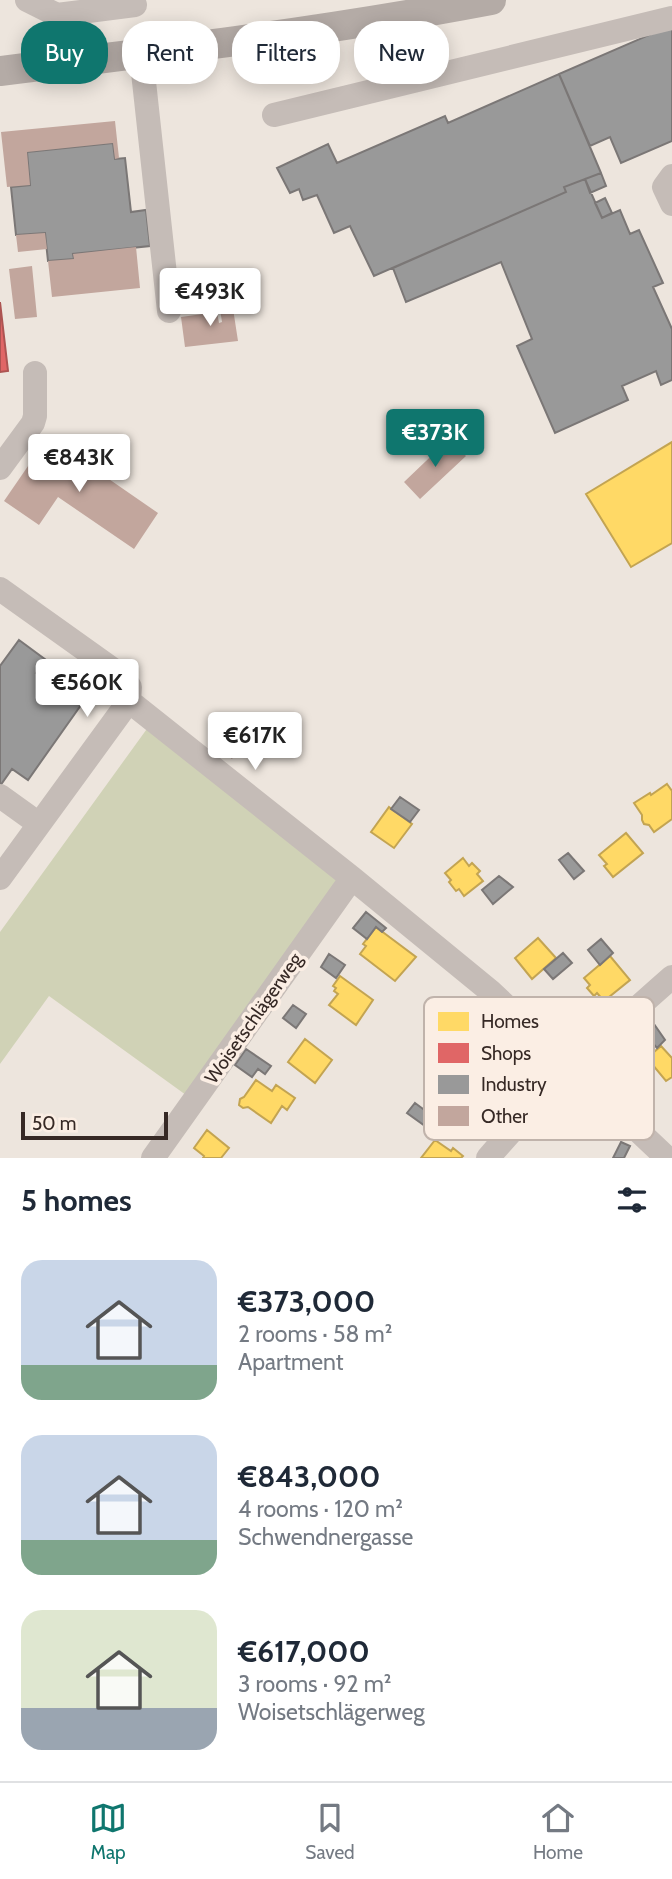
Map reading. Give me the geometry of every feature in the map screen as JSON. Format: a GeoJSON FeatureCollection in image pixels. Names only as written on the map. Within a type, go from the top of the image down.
{"type":"FeatureCollection","features":[{"type":"Feature","properties":{"kind":"main road"},"geometry":{"type":"LineString","coordinates":[[218,44],[306,32],[491,0]]}},
{"type":"Feature","properties":{"kind":"main road"},"geometry":{"type":"LineString","coordinates":[[0,71],[122,56]]}},
{"type":"Feature","properties":{"kind":"street"},"geometry":{"type":"LineString","coordinates":[[27,0],[57,15],[135,5]]}},
{"type":"Feature","properties":{"kind":"street"},"geometry":{"type":"LineString","coordinates":[[404,15],[405,21]]}},
{"type":"Feature","properties":{"kind":"street"},"geometry":{"type":"LineString","coordinates":[[449,72],[672,18]]}},
{"type":"Feature","properties":{"kind":"street"},"geometry":{"type":"LineString","coordinates":[[144,84],[169,311]]}},
{"type":"Feature","properties":{"kind":"street"},"geometry":{"type":"LineString","coordinates":[[274,115],[401,84]]}},
{"type":"Feature","properties":{"kind":"street"},"geometry":{"type":"LineString","coordinates":[[672,176],[664,187],[672,204]]}},
{"type":"Feature","properties":{"kind":"street"},"geometry":{"type":"LineString","coordinates":[[0,468],[33,423],[35,373]]}},
{"type":"Feature","properties":{"kind":"street"},"geometry":{"type":"LineString","coordinates":[[0,878],[129,701],[130,687],[122,676],[4,601]]}},
{"type":"Feature","properties":{"kind":"street"},"geometry":{"type":"LineString","coordinates":[[129,701],[496,997]]}},
{"type":"Feature","properties":{"kind":"street"},"geometry":{"type":"LineString","coordinates":[[0,796],[39,824]]}},
{"type":"Feature","properties":{"kind":"street","name":"Woisetschlägerweg"},"geometry":{"type":"LineString","coordinates":[[153,1158],[352,878]]}},
{"type":"Feature","properties":{"kind":"street"},"geometry":{"type":"LineString","coordinates":[[650,997],[672,977]]}},
{"type":"Feature","properties":{"kind":"street"},"geometry":{"type":"LineString","coordinates":[[488,1158],[503,1140]]}},
{"type":"Feature","properties":{"kind":"street"},"geometry":{"type":"LineString","coordinates":[[648,1140],[667,1158]]}},
{"type":"Feature","properties":{"kind":"green space"},"geometry":{"type":"Polygon","coordinates":[[[149,726],[340,880],[186,1095],[49,996],[0,1064],[0,932],[149,726]]]}},
{"type":"Feature","properties":{"kind":"building: Homes"},"geometry":{"type":"Polygon","coordinates":[[[672,442],[672,543],[631,567],[586,494],[672,442]]]}},
{"type":"Feature","properties":{"kind":"building: Homes"},"geometry":{"type":"Polygon","coordinates":[[[667,784],[672,791],[672,819],[654,832],[649,825],[644,824],[634,803],[667,784]]]}},
{"type":"Feature","properties":{"kind":"building: Homes"},"geometry":{"type":"Polygon","coordinates":[[[389,807],[412,824],[394,848],[371,832],[389,807]]]}},
{"type":"Feature","properties":{"kind":"building: Homes"},"geometry":{"type":"Polygon","coordinates":[[[626,833],[643,853],[613,877],[599,855],[626,833]]]}},
{"type":"Feature","properties":{"kind":"building: Homes"},"geometry":{"type":"Polygon","coordinates":[[[463,858],[469,866],[472,863],[480,871],[477,874],[483,881],[464,896],[459,889],[456,891],[445,873],[463,858]]]}},
{"type":"Feature","properties":{"kind":"building: Homes"},"geometry":{"type":"Polygon","coordinates":[[[376,927],[416,957],[395,981],[360,954],[366,946],[363,944],[376,927]]]}},
{"type":"Feature","properties":{"kind":"building: Homes"},"geometry":{"type":"Polygon","coordinates":[[[538,938],[556,958],[532,979],[515,958],[538,938]]]}},
{"type":"Feature","properties":{"kind":"building: Homes"},"geometry":{"type":"Polygon","coordinates":[[[610,956],[630,980],[609,997],[600,997],[597,993],[594,996],[587,988],[590,985],[584,978],[610,956]]]}},
{"type":"Feature","properties":{"kind":"building: Homes"},"geometry":{"type":"Polygon","coordinates":[[[340,976],[373,1000],[356,1025],[329,1005],[338,994],[333,986],[340,976]]]}},
{"type":"Feature","properties":{"kind":"building: Homes"},"geometry":{"type":"Polygon","coordinates":[[[305,1039],[332,1060],[315,1083],[288,1062],[305,1039]]]}},
{"type":"Feature","properties":{"kind":"building: Homes"},"geometry":{"type":"Polygon","coordinates":[[[661,1046],[672,1058],[672,1077],[666,1081],[654,1066],[654,1052],[661,1046]]]}},
{"type":"Feature","properties":{"kind":"building: Homes"},"geometry":{"type":"Polygon","coordinates":[[[256,1080],[272,1091],[276,1085],[295,1098],[287,1110],[282,1106],[271,1123],[248,1107],[239,1105],[240,1099],[256,1080]]]}},
{"type":"Feature","properties":{"kind":"building: Homes"},"geometry":{"type":"Polygon","coordinates":[[[207,1130],[229,1148],[221,1158],[203,1158],[194,1148],[207,1130]]]}},
{"type":"Feature","properties":{"kind":"building: Homes"},"geometry":{"type":"Polygon","coordinates":[[[435,1140],[451,1151],[453,1148],[463,1156],[421,1158],[435,1140]]]}},
{"type":"Feature","properties":{"kind":"building: Shops"},"geometry":{"type":"Polygon","coordinates":[[[0,302],[8,371],[0,372],[0,302]]]}},
{"type":"Feature","properties":{"kind":"building: Industry"},"geometry":{"type":"Polygon","coordinates":[[[672,25],[672,141],[621,163],[610,137],[590,146],[559,74],[672,25]]]}},
{"type":"Feature","properties":{"kind":"building: Industry"},"geometry":{"type":"Polygon","coordinates":[[[559,74],[601,173],[564,187],[566,192],[374,276],[350,226],[334,233],[317,195],[303,200],[299,189],[290,193],[277,168],[328,144],[337,163],[445,116],[448,123],[559,74]]]}},
{"type":"Feature","properties":{"kind":"building: Industry"},"geometry":{"type":"Polygon","coordinates":[[[113,143],[115,159],[125,158],[131,212],[146,210],[150,246],[73,254],[74,259],[48,261],[45,233],[16,235],[11,187],[30,185],[27,152],[113,143]]]}},
{"type":"Feature","properties":{"kind":"building: Industry"},"geometry":{"type":"Polygon","coordinates":[[[601,173],[606,186],[590,193],[585,179],[601,173]]]}},
{"type":"Feature","properties":{"kind":"building: Industry"},"geometry":{"type":"Polygon","coordinates":[[[585,179],[602,218],[620,210],[630,234],[639,230],[663,283],[653,287],[672,329],[672,380],[661,385],[656,371],[622,386],[628,400],[555,433],[517,346],[532,339],[501,262],[406,302],[393,268],[566,192],[564,187],[585,179]]]}},
{"type":"Feature","properties":{"kind":"building: Industry"},"geometry":{"type":"Polygon","coordinates":[[[605,198],[612,213],[602,218],[595,203],[605,198]]]}},
{"type":"Feature","properties":{"kind":"building: Industry"},"geometry":{"type":"Polygon","coordinates":[[[19,640],[46,660],[36,673],[81,705],[28,780],[12,769],[0,786],[0,666],[19,640]]]}},
{"type":"Feature","properties":{"kind":"building: Industry"},"geometry":{"type":"Polygon","coordinates":[[[400,797],[419,810],[410,822],[391,809],[400,797]]]}},
{"type":"Feature","properties":{"kind":"building: Industry"},"geometry":{"type":"Polygon","coordinates":[[[568,853],[584,871],[574,879],[559,860],[568,853]]]}},
{"type":"Feature","properties":{"kind":"building: Industry"},"geometry":{"type":"Polygon","coordinates":[[[499,876],[513,887],[493,904],[482,890],[499,876]]]}},
{"type":"Feature","properties":{"kind":"building: Industry"},"geometry":{"type":"Polygon","coordinates":[[[366,912],[386,928],[382,932],[376,927],[367,939],[353,928],[366,912]]]}},
{"type":"Feature","properties":{"kind":"building: Industry"},"geometry":{"type":"Polygon","coordinates":[[[601,939],[613,953],[600,965],[588,950],[601,939]]]}},
{"type":"Feature","properties":{"kind":"building: Industry"},"geometry":{"type":"Polygon","coordinates":[[[563,953],[572,963],[553,979],[544,969],[563,953]]]}},
{"type":"Feature","properties":{"kind":"building: Industry"},"geometry":{"type":"Polygon","coordinates":[[[329,954],[345,965],[336,978],[321,967],[329,954]]]}},
{"type":"Feature","properties":{"kind":"building: Industry"},"geometry":{"type":"Polygon","coordinates":[[[293,1005],[306,1014],[296,1028],[283,1018],[293,1005]]]}},
{"type":"Feature","properties":{"kind":"building: Industry"},"geometry":{"type":"Polygon","coordinates":[[[654,1024],[665,1040],[657,1048],[654,1045],[654,1024]]]}},
{"type":"Feature","properties":{"kind":"building: Industry"},"geometry":{"type":"Polygon","coordinates":[[[246,1049],[271,1066],[265,1074],[258,1069],[252,1077],[235,1065],[246,1049]]]}},
{"type":"Feature","properties":{"kind":"building: Industry"},"geometry":{"type":"Polygon","coordinates":[[[415,1103],[424,1110],[424,1125],[407,1113],[415,1103]]]}},
{"type":"Feature","properties":{"kind":"building: Industry"},"geometry":{"type":"Polygon","coordinates":[[[621,1142],[630,1146],[624,1158],[613,1158],[621,1142]]]}},
{"type":"Feature","properties":{"kind":"building: Other"},"geometry":{"type":"Polygon","coordinates":[[[115,121],[119,158],[115,159],[113,143],[27,152],[30,185],[7,187],[1,132],[115,121]]]}},
{"type":"Feature","properties":{"kind":"building: Other"},"geometry":{"type":"Polygon","coordinates":[[[45,233],[47,249],[18,252],[16,235],[45,233]]]}},
{"type":"Feature","properties":{"kind":"building: Other"},"geometry":{"type":"Polygon","coordinates":[[[136,247],[140,288],[52,297],[48,261],[74,259],[73,254],[136,247]]]}},
{"type":"Feature","properties":{"kind":"building: Other"},"geometry":{"type":"Polygon","coordinates":[[[32,266],[37,317],[15,319],[9,269],[32,266]]]}},
{"type":"Feature","properties":{"kind":"building: Other"},"geometry":{"type":"Polygon","coordinates":[[[232,302],[238,341],[185,347],[181,317],[217,312],[219,323],[222,322],[219,303],[232,302]]]}},
{"type":"Feature","properties":{"kind":"building: Other"},"geometry":{"type":"Polygon","coordinates":[[[48,437],[158,513],[134,549],[58,497],[39,525],[4,501],[48,437]]]}},
{"type":"Feature","properties":{"kind":"building: Other"},"geometry":{"type":"Polygon","coordinates":[[[448,440],[466,456],[420,499],[404,482],[448,440]]]}},
{"type":"Feature","properties":{"kind":"building: Other"},"geometry":{"type":"Polygon","coordinates":[[[220,729],[241,744],[232,759],[213,745],[220,729]]]}}]}
